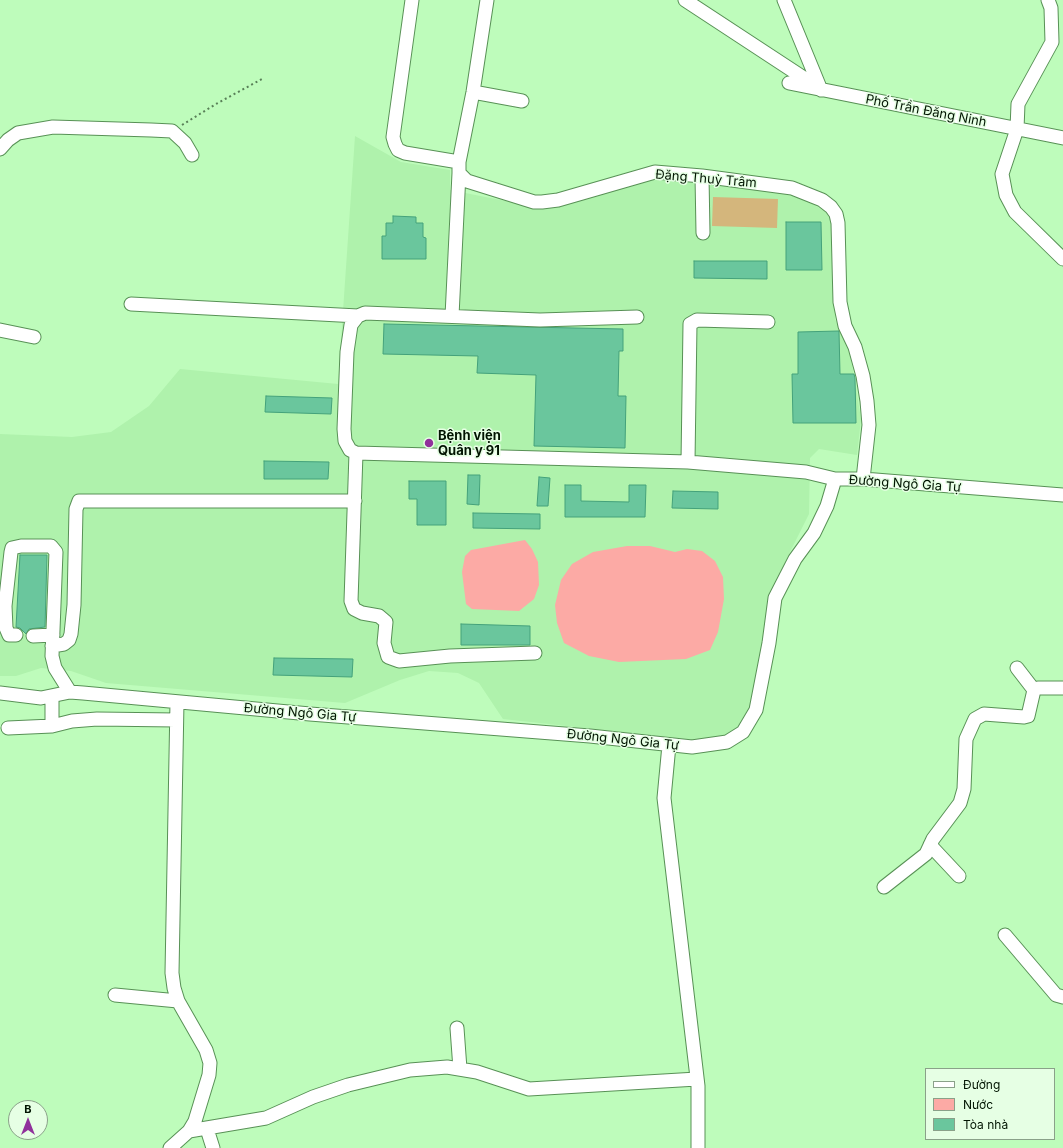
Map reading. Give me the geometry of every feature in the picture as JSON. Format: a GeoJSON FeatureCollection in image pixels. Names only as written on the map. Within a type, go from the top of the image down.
{"type":"FeatureCollection","features":[{"type":"Feature","properties":{"kind":"street"},"geometry":{"type":"LineString","coordinates":[[412,0],[394,144],[398,150],[405,153],[459,168]]}},
{"type":"Feature","properties":{"kind":"street"},"geometry":{"type":"LineString","coordinates":[[452,316],[459,168],[473,92],[487,0]]}},
{"type":"Feature","properties":{"kind":"street"},"geometry":{"type":"LineString","coordinates":[[685,0],[821,90]]}},
{"type":"Feature","properties":{"kind":"street"},"geometry":{"type":"LineString","coordinates":[[784,0],[821,90]]}},
{"type":"Feature","properties":{"kind":"street"},"geometry":{"type":"LineString","coordinates":[[1048,0],[1051,8],[1052,42],[1018,104],[1017,129],[1002,174],[1006,195],[1015,212],[1063,259]]}},
{"type":"Feature","properties":{"kind":"street","name":"Phố Trần Đăng Ninh"},"geometry":{"type":"LineString","coordinates":[[789,83],[1063,138]]}},
{"type":"Feature","properties":{"kind":"street"},"geometry":{"type":"LineString","coordinates":[[473,92],[522,102]]}},
{"type":"Feature","properties":{"kind":"street"},"geometry":{"type":"LineString","coordinates":[[0,149],[8,140],[18,133],[53,127],[172,131],[185,143],[192,156]]}},
{"type":"Feature","properties":{"kind":"street","name":"Đặng Thuỳ Trâm"},"geometry":{"type":"LineString","coordinates":[[459,168],[467,181],[534,202],[558,200],[655,172],[702,176],[792,188],[822,200],[831,207],[836,214],[838,223],[840,302],[845,326],[855,347],[863,376],[869,425],[862,479]]}},
{"type":"Feature","properties":{"kind":"street"},"geometry":{"type":"LineString","coordinates":[[702,176],[703,233]]}},
{"type":"Feature","properties":{"kind":"street"},"geometry":{"type":"LineString","coordinates":[[131,304],[358,316],[365,314],[452,316],[526,320],[637,317]]}},
{"type":"Feature","properties":{"kind":"street"},"geometry":{"type":"LineString","coordinates":[[358,316],[351,325],[347,352],[344,429],[345,441],[350,450],[356,453],[688,462],[806,472],[835,479]]}},
{"type":"Feature","properties":{"kind":"street"},"geometry":{"type":"LineString","coordinates":[[688,462],[690,324],[697,320],[768,322]]}},
{"type":"Feature","properties":{"kind":"street"},"geometry":{"type":"LineString","coordinates":[[0,330],[34,337]]}},
{"type":"Feature","properties":{"kind":"street"},"geometry":{"type":"LineString","coordinates":[[356,453],[351,601],[354,609],[362,613],[379,616],[386,622],[384,643],[388,658],[399,661],[450,656],[535,653]]}},
{"type":"Feature","properties":{"kind":"street","name":"Đường Ngô Gia Tự"},"geometry":{"type":"LineString","coordinates":[[0,693],[28,697],[52,696],[70,692],[404,722],[590,736],[692,747],[727,742],[743,732],[756,710],[769,644],[775,598],[795,559],[814,532],[827,506],[835,479],[862,479],[1063,495]]}},
{"type":"Feature","properties":{"kind":"street"},"geometry":{"type":"LineString","coordinates":[[33,636],[64,644],[69,640],[74,605],[76,509],[79,501],[355,501]]}},
{"type":"Feature","properties":{"kind":"street"},"geometry":{"type":"LineString","coordinates":[[16,635],[8,633],[5,606],[12,548],[21,546],[51,546],[56,552],[52,656],[55,668],[70,692]]}},
{"type":"Feature","properties":{"kind":"street"},"geometry":{"type":"LineString","coordinates":[[1017,668],[1034,690]]}},
{"type":"Feature","properties":{"kind":"street"},"geometry":{"type":"LineString","coordinates":[[1034,690],[1038,688],[1063,688]]}},
{"type":"Feature","properties":{"kind":"street"},"geometry":{"type":"LineString","coordinates":[[884,887],[926,854],[930,845],[963,796],[966,739],[975,719],[979,715],[984,714],[1028,716],[1034,690]]}},
{"type":"Feature","properties":{"kind":"street"},"geometry":{"type":"LineString","coordinates":[[52,696],[52,726]]}},
{"type":"Feature","properties":{"kind":"street"},"geometry":{"type":"LineString","coordinates":[[170,1148],[189,1131],[195,1121],[209,1075],[210,1063],[206,1050],[178,1001],[174,988],[172,972],[177,702]]}},
{"type":"Feature","properties":{"kind":"street"},"geometry":{"type":"LineString","coordinates":[[8,728],[52,726],[72,721],[97,719],[176,720]]}},
{"type":"Feature","properties":{"kind":"street"},"geometry":{"type":"LineString","coordinates":[[669,744],[664,798],[697,1079],[698,1148]]}},
{"type":"Feature","properties":{"kind":"street"},"geometry":{"type":"LineString","coordinates":[[930,845],[958,876]]}},
{"type":"Feature","properties":{"kind":"street"},"geometry":{"type":"LineString","coordinates":[[1005,935],[1056,995],[1063,997]]}},
{"type":"Feature","properties":{"kind":"street"},"geometry":{"type":"LineString","coordinates":[[115,995],[178,1001]]}},
{"type":"Feature","properties":{"kind":"street"},"geometry":{"type":"LineString","coordinates":[[457,1028],[460,1069]]}},
{"type":"Feature","properties":{"kind":"street"},"geometry":{"type":"LineString","coordinates":[[189,1131],[266,1118],[313,1097],[348,1085],[410,1070],[447,1067],[477,1072],[529,1088],[697,1079]]}},
{"type":"Feature","properties":{"kind":"street"},"geometry":{"type":"LineString","coordinates":[[206,1129],[213,1148]]}},
{"type":"Feature","properties":{"kind":"path"},"geometry":{"type":"LineString","coordinates":[[172,131],[216,104],[262,79]]}},
{"type":"Feature","properties":{"kind":"shaded area","name":"Bệnh viện Quân y 91"},"geometry":{"type":"Polygon","coordinates":[[[355,136],[401,162],[450,170],[450,190],[544,208],[655,177],[780,191],[808,201],[832,216],[835,319],[849,349],[861,419],[857,455],[819,449],[810,458],[809,514],[774,584],[750,708],[738,728],[725,738],[703,741],[503,719],[479,683],[458,673],[429,671],[400,680],[345,703],[106,683],[71,671],[41,668],[16,676],[0,676],[0,434],[72,437],[111,432],[149,406],[180,369],[338,384],[355,136]]]}},
{"type":"Feature","properties":{"kind":"shaded area"},"geometry":{"type":"Polygon","coordinates":[[[713,197],[778,199],[777,228],[712,226],[713,197]]]}},
{"type":"Feature","properties":{"kind":"water"},"geometry":{"type":"Polygon","coordinates":[[[525,540],[532,549],[538,562],[539,585],[534,599],[519,611],[472,609],[466,604],[462,572],[465,556],[471,550],[525,540]]]}},
{"type":"Feature","properties":{"kind":"water"},"geometry":{"type":"Polygon","coordinates":[[[627,546],[650,546],[675,552],[687,549],[702,551],[715,561],[723,577],[724,599],[718,632],[710,650],[686,659],[619,662],[589,656],[564,643],[557,623],[555,605],[561,580],[572,564],[593,552],[627,546]]]}},
{"type":"Feature","properties":{"kind":"building"},"geometry":{"type":"Polygon","coordinates":[[[393,216],[416,217],[416,223],[423,223],[423,237],[426,238],[426,259],[382,259],[382,236],[386,236],[386,223],[393,223],[393,216]]]}},
{"type":"Feature","properties":{"kind":"building"},"geometry":{"type":"Polygon","coordinates":[[[786,222],[821,222],[822,270],[786,270],[786,222]]]}},
{"type":"Feature","properties":{"kind":"building"},"geometry":{"type":"Polygon","coordinates":[[[694,261],[767,261],[767,279],[694,278],[694,261]]]}},
{"type":"Feature","properties":{"kind":"building"},"geometry":{"type":"Polygon","coordinates":[[[384,324],[623,329],[623,351],[619,351],[618,396],[626,396],[625,448],[534,446],[536,375],[477,373],[478,356],[383,354],[384,324]]]}},
{"type":"Feature","properties":{"kind":"building"},"geometry":{"type":"Polygon","coordinates":[[[839,331],[840,374],[854,374],[855,378],[856,423],[793,423],[792,374],[798,374],[798,332],[839,331]]]}},
{"type":"Feature","properties":{"kind":"building"},"geometry":{"type":"Polygon","coordinates":[[[266,396],[332,398],[331,414],[265,412],[266,396]]]}},
{"type":"Feature","properties":{"kind":"building"},"geometry":{"type":"Polygon","coordinates":[[[264,461],[329,462],[328,479],[264,479],[264,461]]]}},
{"type":"Feature","properties":{"kind":"building"},"geometry":{"type":"Polygon","coordinates":[[[468,475],[480,475],[479,505],[467,504],[468,475]]]}},
{"type":"Feature","properties":{"kind":"building"},"geometry":{"type":"Polygon","coordinates":[[[539,477],[550,478],[548,506],[537,506],[539,477]]]}},
{"type":"Feature","properties":{"kind":"building"},"geometry":{"type":"Polygon","coordinates":[[[409,481],[446,481],[446,525],[417,525],[417,499],[409,499],[409,481]]]}},
{"type":"Feature","properties":{"kind":"building"},"geometry":{"type":"Polygon","coordinates":[[[565,485],[581,485],[581,501],[629,502],[629,485],[646,485],[645,517],[565,517],[565,485]]]}},
{"type":"Feature","properties":{"kind":"building"},"geometry":{"type":"Polygon","coordinates":[[[673,491],[718,492],[718,509],[672,508],[673,491]]]}},
{"type":"Feature","properties":{"kind":"building"},"geometry":{"type":"Polygon","coordinates":[[[473,513],[540,514],[540,529],[473,528],[473,513]]]}},
{"type":"Feature","properties":{"kind":"building"},"geometry":{"type":"Polygon","coordinates":[[[20,555],[47,555],[45,627],[29,629],[26,634],[20,628],[16,627],[20,555]]]}},
{"type":"Feature","properties":{"kind":"building"},"geometry":{"type":"Polygon","coordinates":[[[461,624],[530,626],[530,645],[461,645],[461,624]]]}},
{"type":"Feature","properties":{"kind":"building"},"geometry":{"type":"Polygon","coordinates":[[[274,658],[353,659],[352,677],[273,675],[274,658]]]}},
{"type":"Feature","properties":{"kind":"place","name":"Bệnh viện Quân y 91"},"geometry":{"type":"Point","coordinates":[429,443]}}]}
